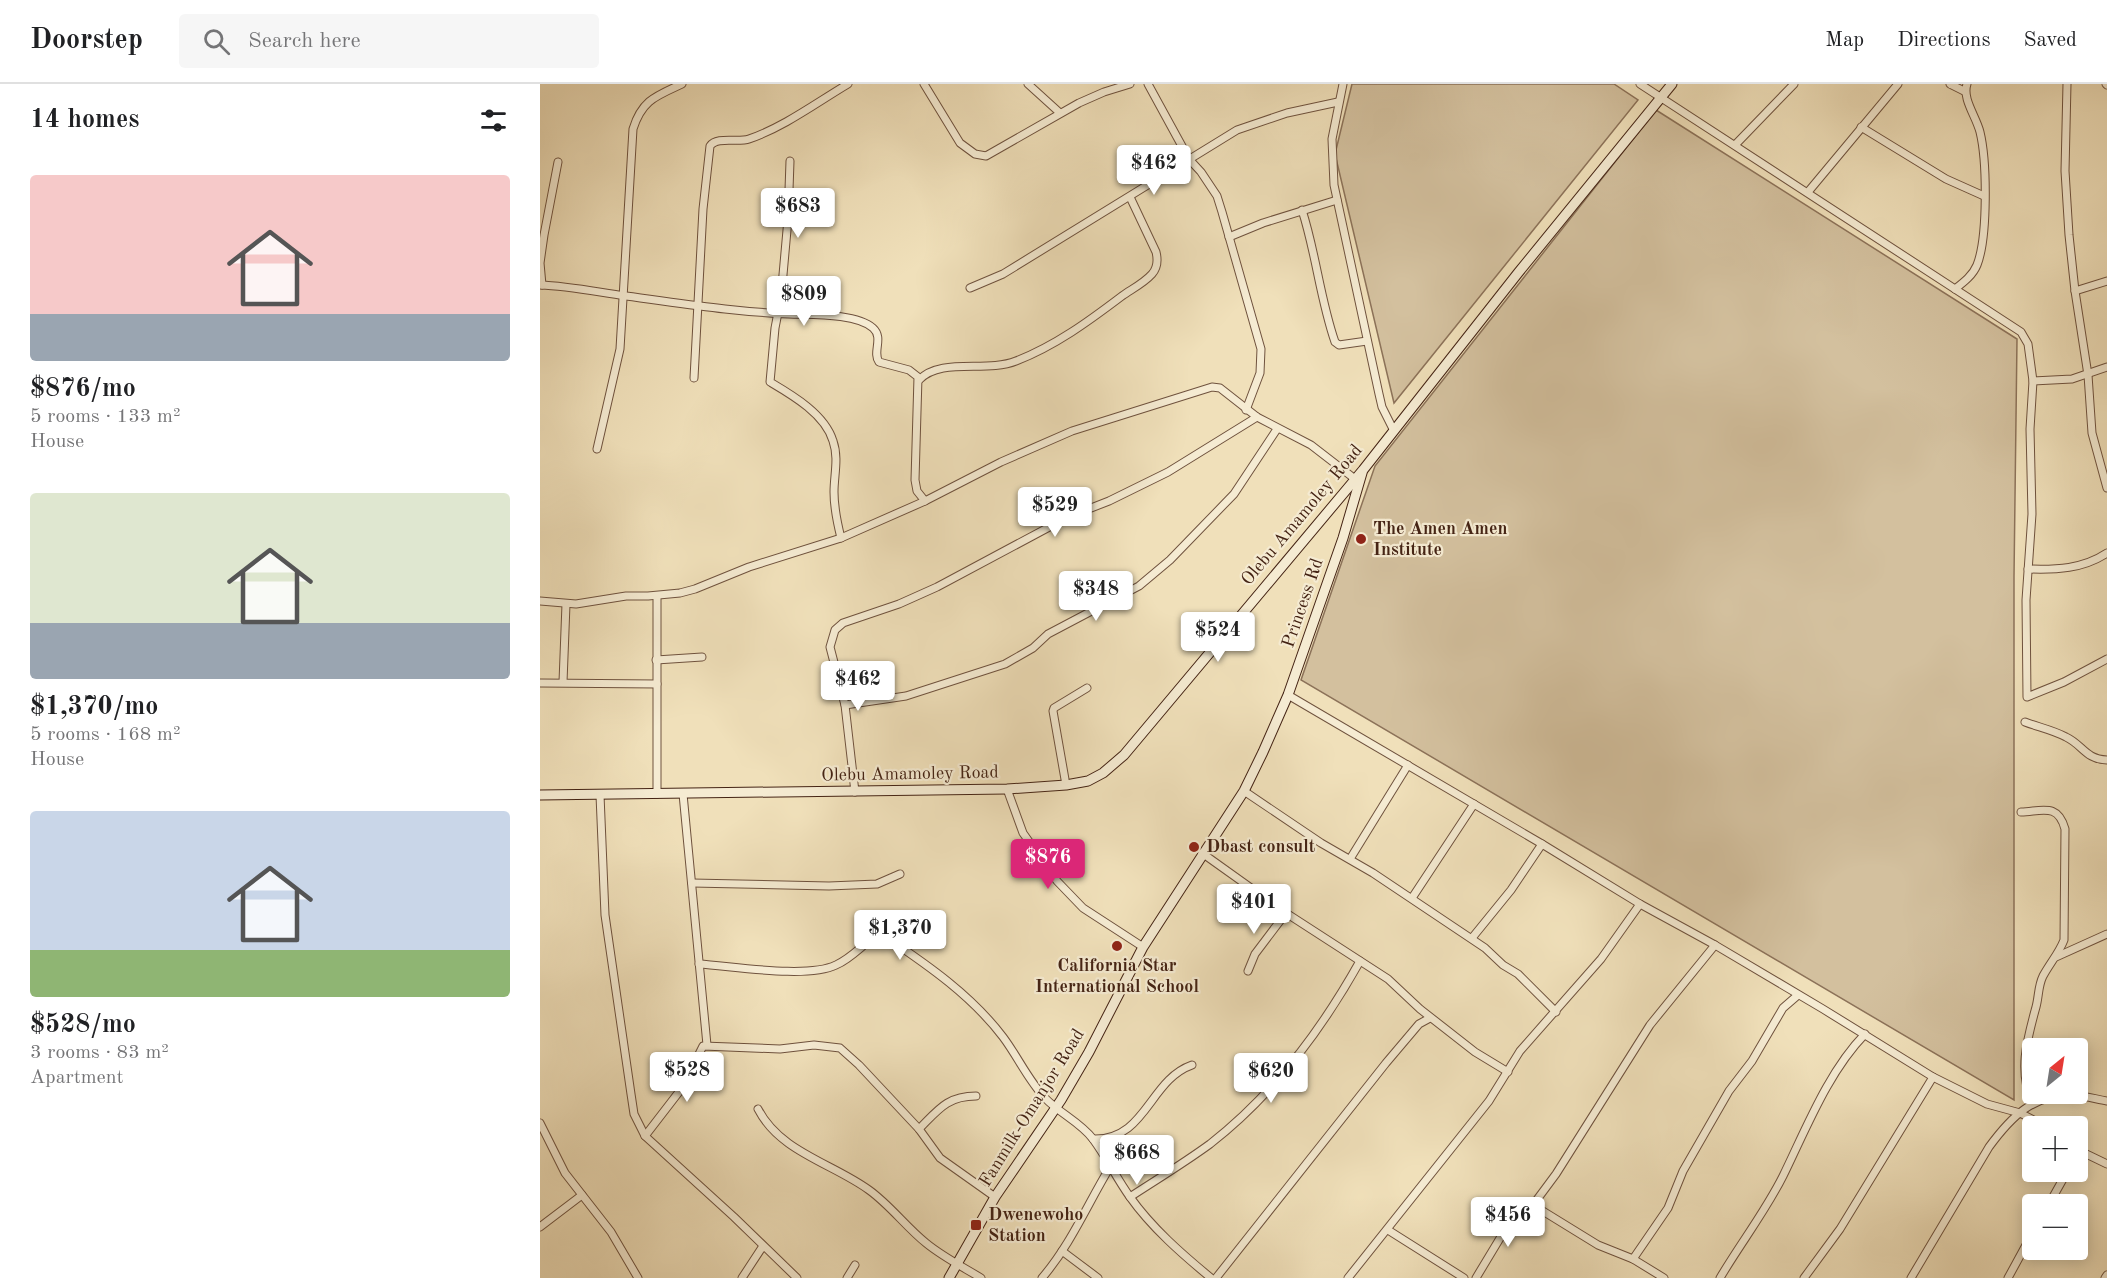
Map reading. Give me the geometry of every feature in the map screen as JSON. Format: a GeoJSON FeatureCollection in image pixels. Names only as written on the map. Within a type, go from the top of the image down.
{"type":"FeatureCollection","features":[{"type":"Feature","properties":{"kind":"street"},"geometry":{"type":"LineString","coordinates":[[597,449],[620,349],[633,129],[643,106],[651,99],[682,84]]}},
{"type":"Feature","properties":{"kind":"street"},"geometry":{"type":"LineString","coordinates":[[694,378],[703,209],[708,155],[712,143],[744,140],[763,134],[848,84]]}},
{"type":"Feature","properties":{"kind":"street"},"geometry":{"type":"LineString","coordinates":[[924,84],[960,143],[980,156],[991,155],[1060,113],[1104,92],[1130,84]]}},
{"type":"Feature","properties":{"kind":"street"},"geometry":{"type":"LineString","coordinates":[[1028,84],[1060,113]]}},
{"type":"Feature","properties":{"kind":"street"},"geometry":{"type":"LineString","coordinates":[[1148,84],[1189,159],[1217,196],[1261,349],[1260,373],[1246,410]]}},
{"type":"Feature","properties":{"kind":"street"},"geometry":{"type":"LineString","coordinates":[[1343,84],[1332,139],[1334,185],[1382,407],[1394,431]]}},
{"type":"Feature","properties":{"kind":"street"},"geometry":{"type":"LineString","coordinates":[[1640,84],[2021,332],[2028,344],[2033,381],[2030,429],[2032,514],[2025,600],[2026,697],[2064,682],[2106,660]]}},
{"type":"Feature","properties":{"kind":"street","name":"Olebu Amamoley Road"},"geometry":{"type":"LineString","coordinates":[[540,795],[1007,789],[1066,785],[1096,778],[1124,755],[1363,470],[1518,273],[1672,84]]}},
{"type":"Feature","properties":{"kind":"street"},"geometry":{"type":"LineString","coordinates":[[1735,145],[1794,84]]}},
{"type":"Feature","properties":{"kind":"street"},"geometry":{"type":"LineString","coordinates":[[1808,192],[1898,84]]}},
{"type":"Feature","properties":{"kind":"street"},"geometry":{"type":"LineString","coordinates":[[1950,84],[1965,88],[1977,121],[1981,139],[1984,195],[1981,253],[1972,273],[1955,288]]}},
{"type":"Feature","properties":{"kind":"street"},"geometry":{"type":"LineString","coordinates":[[2067,84],[2065,171],[2075,291],[2088,375],[2092,433],[2107,488]]}},
{"type":"Feature","properties":{"kind":"street"},"geometry":{"type":"LineString","coordinates":[[970,288],[1003,274],[1237,130],[1287,113],[1338,102]]}},
{"type":"Feature","properties":{"kind":"street"},"geometry":{"type":"LineString","coordinates":[[1861,127],[1946,179],[1984,195]]}},
{"type":"Feature","properties":{"kind":"street"},"geometry":{"type":"LineString","coordinates":[[790,161],[788,219],[770,382],[814,413],[823,422],[833,440],[836,464],[835,512],[840,538]]}},
{"type":"Feature","properties":{"kind":"street"},"geometry":{"type":"LineString","coordinates":[[558,162],[540,262],[541,285],[778,314],[835,317],[865,324],[878,336],[876,356],[879,362],[909,370],[915,373],[919,380],[915,426],[915,480],[917,491],[925,501]]}},
{"type":"Feature","properties":{"kind":"street"},"geometry":{"type":"LineString","coordinates":[[919,380],[925,374],[939,369],[991,367],[1016,362],[1080,327],[1152,274],[1158,260],[1156,252],[1130,197]]}},
{"type":"Feature","properties":{"kind":"street"},"geometry":{"type":"LineString","coordinates":[[1229,237],[1263,223],[1337,200]]}},
{"type":"Feature","properties":{"kind":"street"},"geometry":{"type":"LineString","coordinates":[[1302,210],[1312,240],[1325,307],[1335,342],[1339,345],[1367,341]]}},
{"type":"Feature","properties":{"kind":"street"},"geometry":{"type":"LineString","coordinates":[[2075,291],[2107,281]]}},
{"type":"Feature","properties":{"kind":"street"},"geometry":{"type":"LineString","coordinates":[[2033,381],[2072,379],[2107,367]]}},
{"type":"Feature","properties":{"kind":"street"},"geometry":{"type":"LineString","coordinates":[[540,601],[566,604],[626,596],[657,596],[695,589],[749,567],[840,538],[925,501],[1001,462],[1072,430],[1206,387],[1220,388],[1246,410],[1277,429],[1311,445],[1355,479]]}},
{"type":"Feature","properties":{"kind":"street"},"geometry":{"type":"LineString","coordinates":[[855,792],[845,705],[830,647],[835,630],[843,623],[899,604],[938,586],[1068,517],[1109,501],[1168,472],[1257,417]]}},
{"type":"Feature","properties":{"kind":"street"},"geometry":{"type":"LineString","coordinates":[[845,705],[906,696],[1005,664],[1033,648],[1048,634],[1139,586],[1164,567],[1234,494],[1277,429]]}},
{"type":"Feature","properties":{"kind":"street","name":"Princess Rd"},"geometry":{"type":"LineString","coordinates":[[1143,947],[1244,791],[1263,752],[1288,695],[1343,538],[1363,470]]}},
{"type":"Feature","properties":{"kind":"street"},"geometry":{"type":"LineString","coordinates":[[2028,569],[2068,568],[2089,563],[2107,553]]}},
{"type":"Feature","properties":{"kind":"street"},"geometry":{"type":"LineString","coordinates":[[657,596],[656,660],[659,722],[657,794]]}},
{"type":"Feature","properties":{"kind":"street"},"geometry":{"type":"LineString","coordinates":[[563,682],[566,604]]}},
{"type":"Feature","properties":{"kind":"street"},"geometry":{"type":"LineString","coordinates":[[656,660],[702,657]]}},
{"type":"Feature","properties":{"kind":"street"},"geometry":{"type":"LineString","coordinates":[[540,683],[657,684]]}},
{"type":"Feature","properties":{"kind":"street"},"geometry":{"type":"LineString","coordinates":[[1066,785],[1053,711],[1054,708],[1087,688]]}},
{"type":"Feature","properties":{"kind":"street"},"geometry":{"type":"LineString","coordinates":[[1288,695],[1640,904],[1865,1034],[1933,1077],[1988,1104],[2026,1116]]}},
{"type":"Feature","properties":{"kind":"street"},"geometry":{"type":"LineString","coordinates":[[2025,722],[2064,736],[2072,740],[2084,752],[2097,759],[2107,760]]}},
{"type":"Feature","properties":{"kind":"street"},"geometry":{"type":"LineString","coordinates":[[1350,859],[1408,765]]}},
{"type":"Feature","properties":{"kind":"street"},"geometry":{"type":"LineString","coordinates":[[1007,789],[1023,833],[1064,889],[1083,908],[1143,947]]}},
{"type":"Feature","properties":{"kind":"street"},"geometry":{"type":"LineString","coordinates":[[1244,791],[1321,843],[1412,898],[1446,923],[1472,938],[1518,975],[1556,1012]]}},
{"type":"Feature","properties":{"kind":"street"},"geometry":{"type":"LineString","coordinates":[[683,794],[707,1045]]}},
{"type":"Feature","properties":{"kind":"street"},"geometry":{"type":"LineString","coordinates":[[600,795],[605,915],[634,1114],[645,1136],[797,1278]]}},
{"type":"Feature","properties":{"kind":"street"},"geometry":{"type":"LineString","coordinates":[[1412,898],[1474,804]]}},
{"type":"Feature","properties":{"kind":"street"},"geometry":{"type":"LineString","coordinates":[[2021,812],[2056,812],[2062,817],[2065,829],[2064,940],[2061,950],[2043,976],[2038,989],[2027,1038]]}},
{"type":"Feature","properties":{"kind":"street"},"geometry":{"type":"LineString","coordinates":[[1472,938],[1511,890],[1542,844]]}},
{"type":"Feature","properties":{"kind":"street"},"geometry":{"type":"LineString","coordinates":[[1202,853],[1286,913],[1388,979],[1430,1018],[1475,1052],[1508,1071]]}},
{"type":"Feature","properties":{"kind":"street"},"geometry":{"type":"LineString","coordinates":[[692,883],[798,887],[837,886],[877,884],[900,874]]}},
{"type":"Feature","properties":{"kind":"street"},"geometry":{"type":"LineString","coordinates":[[1348,1278],[1489,1101],[1520,1051],[1601,959],[1640,904]]}},
{"type":"Feature","properties":{"kind":"street"},"geometry":{"type":"LineString","coordinates":[[1248,971],[1255,954],[1286,913]]}},
{"type":"Feature","properties":{"kind":"street"},"geometry":{"type":"LineString","coordinates":[[2054,959],[2107,934]]}},
{"type":"Feature","properties":{"kind":"street"},"geometry":{"type":"LineString","coordinates":[[699,964],[793,971],[826,969],[846,959],[874,936],[886,937],[973,1002],[1004,1038],[1037,1088],[1056,1108],[1093,1139],[1144,1216],[1180,1252],[1211,1278]]}},
{"type":"Feature","properties":{"kind":"street"},"geometry":{"type":"LineString","coordinates":[[1533,1205],[1556,1174],[1650,1024],[1714,945]]}},
{"type":"Feature","properties":{"kind":"street","name":"Fanmilk-Omanjor Road"},"geometry":{"type":"LineString","coordinates":[[949,1278],[995,1197],[1056,1108],[1089,1052],[1143,947]]}},
{"type":"Feature","properties":{"kind":"street"},"geometry":{"type":"LineString","coordinates":[[1130,1197],[1209,1144],[1234,1124],[1276,1082],[1340,997],[1360,961]]}},
{"type":"Feature","properties":{"kind":"street"},"geometry":{"type":"LineString","coordinates":[[1633,1259],[1668,1208],[1683,1171],[1729,1091],[1752,1061],[1783,1008],[1798,995]]}},
{"type":"Feature","properties":{"kind":"street"},"geometry":{"type":"LineString","coordinates":[[1216,1278],[1386,1063],[1419,1024],[1430,1018]]}},
{"type":"Feature","properties":{"kind":"street"},"geometry":{"type":"LineString","coordinates":[[1720,1278],[1773,1193],[1836,1071],[1865,1034]]}},
{"type":"Feature","properties":{"kind":"street"},"geometry":{"type":"LineString","coordinates":[[645,1136],[682,1089],[701,1047],[707,1045],[780,1049],[814,1045],[840,1048],[919,1129],[946,1164],[995,1197]]}},
{"type":"Feature","properties":{"kind":"street"},"geometry":{"type":"LineString","coordinates":[[1093,1139],[1106,1140],[1128,1129],[1167,1082],[1182,1069],[1192,1065]]}},
{"type":"Feature","properties":{"kind":"street"},"geometry":{"type":"LineString","coordinates":[[1804,1278],[1840,1229],[1899,1129],[1933,1077]]}},
{"type":"Feature","properties":{"kind":"street"},"geometry":{"type":"LineString","coordinates":[[919,1129],[950,1100],[960,1096],[976,1096]]}},
{"type":"Feature","properties":{"kind":"street"},"geometry":{"type":"LineString","coordinates":[[2088,1097],[2107,1101]]}},
{"type":"Feature","properties":{"kind":"street"},"geometry":{"type":"LineString","coordinates":[[1911,1278],[1989,1147],[1998,1135],[2031,1104]]}},
{"type":"Feature","properties":{"kind":"street"},"geometry":{"type":"LineString","coordinates":[[758,1109],[771,1129],[790,1145],[866,1188],[928,1244],[981,1278]]}},
{"type":"Feature","properties":{"kind":"street"},"geometry":{"type":"LineString","coordinates":[[540,1123],[565,1173],[611,1232],[638,1278]]}},
{"type":"Feature","properties":{"kind":"street"},"geometry":{"type":"LineString","coordinates":[[2088,1155],[2107,1164]]}},
{"type":"Feature","properties":{"kind":"street"},"geometry":{"type":"LineString","coordinates":[[1042,1278],[1080,1224],[1110,1167]]}},
{"type":"Feature","properties":{"kind":"street"},"geometry":{"type":"LineString","coordinates":[[540,1227],[582,1195]]}},
{"type":"Feature","properties":{"kind":"street"},"geometry":{"type":"LineString","coordinates":[[1476,1278],[1521,1205],[1525,1203],[1533,1205],[1598,1245],[1633,1259],[1664,1278]]}},
{"type":"Feature","properties":{"kind":"street"},"geometry":{"type":"LineString","coordinates":[[1388,1230],[1464,1278]]}},
{"type":"Feature","properties":{"kind":"street"},"geometry":{"type":"LineString","coordinates":[[742,1278],[763,1246]]}},
{"type":"Feature","properties":{"kind":"street"},"geometry":{"type":"LineString","coordinates":[[1062,1251],[1098,1278]]}},
{"type":"Feature","properties":{"kind":"street"},"geometry":{"type":"LineString","coordinates":[[2008,1278],[2022,1252]]}},
{"type":"Feature","properties":{"kind":"street"},"geometry":{"type":"LineString","coordinates":[[847,1278],[855,1264]]}},
{"type":"Feature","properties":{"kind":"shaded area"},"geometry":{"type":"Polygon","coordinates":[[[1352,84],[1614,84],[1638,100],[1394,403],[1335,154],[1352,84]]]}},
{"type":"Feature","properties":{"kind":"shaded area"},"geometry":{"type":"Polygon","coordinates":[[[1656,110],[2017,339],[2014,577],[2014,1100],[1301,680],[1375,466],[1656,110]]]}},
{"type":"Feature","properties":{"kind":"place","name":"The Amen Amen Institute"},"geometry":{"type":"Point","coordinates":[1361,539]}},
{"type":"Feature","properties":{"kind":"place","name":"Dbast consult"},"geometry":{"type":"Point","coordinates":[1194,847]}},
{"type":"Feature","properties":{"kind":"place","name":"California Star International School"},"geometry":{"type":"Point","coordinates":[1117,946]}},
{"type":"Feature","properties":{"kind":"place","name":"Dwenewoho Station"},"geometry":{"type":"Point","coordinates":[976,1225]}}]}
